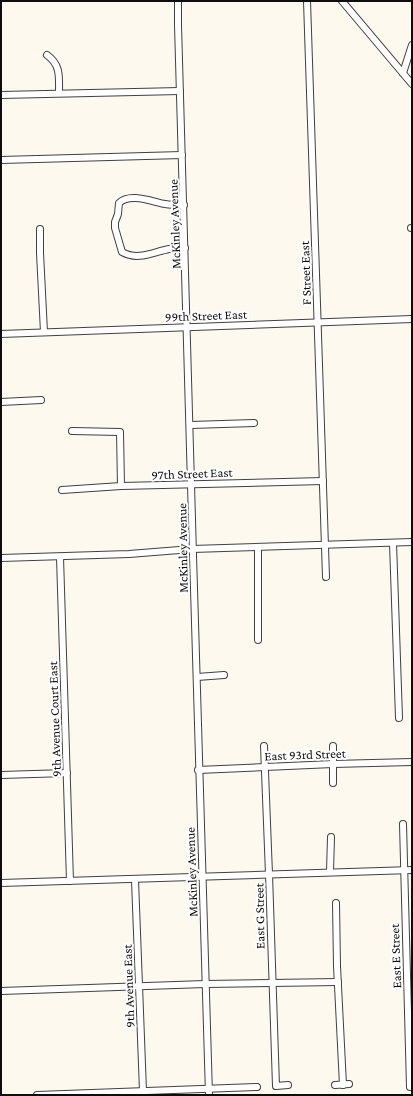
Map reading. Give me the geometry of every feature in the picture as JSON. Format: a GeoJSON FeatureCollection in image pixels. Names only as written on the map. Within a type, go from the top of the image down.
{"type":"FeatureCollection","features":[{"type":"Feature","properties":{"kind":"street","name":"McKinley Avenue"},"geometry":{"type":"LineString","coordinates":[[178,1],[191,425],[192,549],[198,770],[209,1092]]}},
{"type":"Feature","properties":{"kind":"street","name":"F Street East"},"geometry":{"type":"LineString","coordinates":[[307,1],[326,577]]}},
{"type":"Feature","properties":{"kind":"street"},"geometry":{"type":"LineString","coordinates":[[342,1],[412,84]]}},
{"type":"Feature","properties":{"kind":"street"},"geometry":{"type":"LineString","coordinates":[[403,73],[412,45]]}},
{"type":"Feature","properties":{"kind":"street"},"geometry":{"type":"LineString","coordinates":[[47,55],[56,62],[58,68],[60,94]]}},
{"type":"Feature","properties":{"kind":"street"},"geometry":{"type":"LineString","coordinates":[[1,95],[180,90]]}},
{"type":"Feature","properties":{"kind":"street"},"geometry":{"type":"LineString","coordinates":[[1,160],[182,155]]}},
{"type":"Feature","properties":{"kind":"street"},"geometry":{"type":"LineString","coordinates":[[184,205],[162,204],[142,198],[122,200],[115,222],[115,228],[122,252],[130,256],[146,255],[169,249],[185,248]]}},
{"type":"Feature","properties":{"kind":"street"},"geometry":{"type":"LineString","coordinates":[[40,229],[44,332]]}},
{"type":"Feature","properties":{"kind":"street","name":"99th Street East"},"geometry":{"type":"LineString","coordinates":[[1,334],[412,319]]}},
{"type":"Feature","properties":{"kind":"street"},"geometry":{"type":"LineString","coordinates":[[1,402],[41,400]]}},
{"type":"Feature","properties":{"kind":"street"},"geometry":{"type":"LineString","coordinates":[[191,425],[254,423]]}},
{"type":"Feature","properties":{"kind":"street"},"geometry":{"type":"LineString","coordinates":[[72,431],[120,432],[121,486]]}},
{"type":"Feature","properties":{"kind":"street","name":"97th Street East"},"geometry":{"type":"LineString","coordinates":[[62,490],[121,486],[323,481]]}},
{"type":"Feature","properties":{"kind":"street"},"geometry":{"type":"LineString","coordinates":[[1,558],[130,554],[192,549],[412,542]]}},
{"type":"Feature","properties":{"kind":"street"},"geometry":{"type":"LineString","coordinates":[[393,543],[399,718]]}},
{"type":"Feature","properties":{"kind":"street"},"geometry":{"type":"LineString","coordinates":[[258,547],[258,640]]}},
{"type":"Feature","properties":{"kind":"street","name":"9th Avenue Court East"},"geometry":{"type":"LineString","coordinates":[[60,557],[70,881]]}},
{"type":"Feature","properties":{"kind":"street"},"geometry":{"type":"LineString","coordinates":[[196,677],[224,675]]}},
{"type":"Feature","properties":{"kind":"street","name":"East G Street"},"geometry":{"type":"LineString","coordinates":[[264,746],[276,1086],[288,1085]]}},
{"type":"Feature","properties":{"kind":"street"},"geometry":{"type":"LineString","coordinates":[[333,746],[333,783]]}},
{"type":"Feature","properties":{"kind":"street","name":"East 93rd Street"},"geometry":{"type":"LineString","coordinates":[[198,770],[265,766],[412,762]]}},
{"type":"Feature","properties":{"kind":"street"},"geometry":{"type":"LineString","coordinates":[[1,776],[67,773]]}},
{"type":"Feature","properties":{"kind":"street","name":"East E Street"},"geometry":{"type":"LineString","coordinates":[[403,824],[410,978],[410,1087]]}},
{"type":"Feature","properties":{"kind":"street"},"geometry":{"type":"LineString","coordinates":[[330,872],[331,837]]}},
{"type":"Feature","properties":{"kind":"street"},"geometry":{"type":"LineString","coordinates":[[1,883],[135,880],[412,870]]}},
{"type":"Feature","properties":{"kind":"street","name":"9th Avenue East"},"geometry":{"type":"LineString","coordinates":[[135,880],[143,1090]]}},
{"type":"Feature","properties":{"kind":"street"},"geometry":{"type":"LineString","coordinates":[[335,1085],[346,1085],[338,982],[336,903]]}},
{"type":"Feature","properties":{"kind":"street"},"geometry":{"type":"LineString","coordinates":[[1,991],[205,984],[338,982]]}},
{"type":"Feature","properties":{"kind":"street"},"geometry":{"type":"LineString","coordinates":[[37,1095],[143,1090],[209,1092],[257,1087]]}}]}
